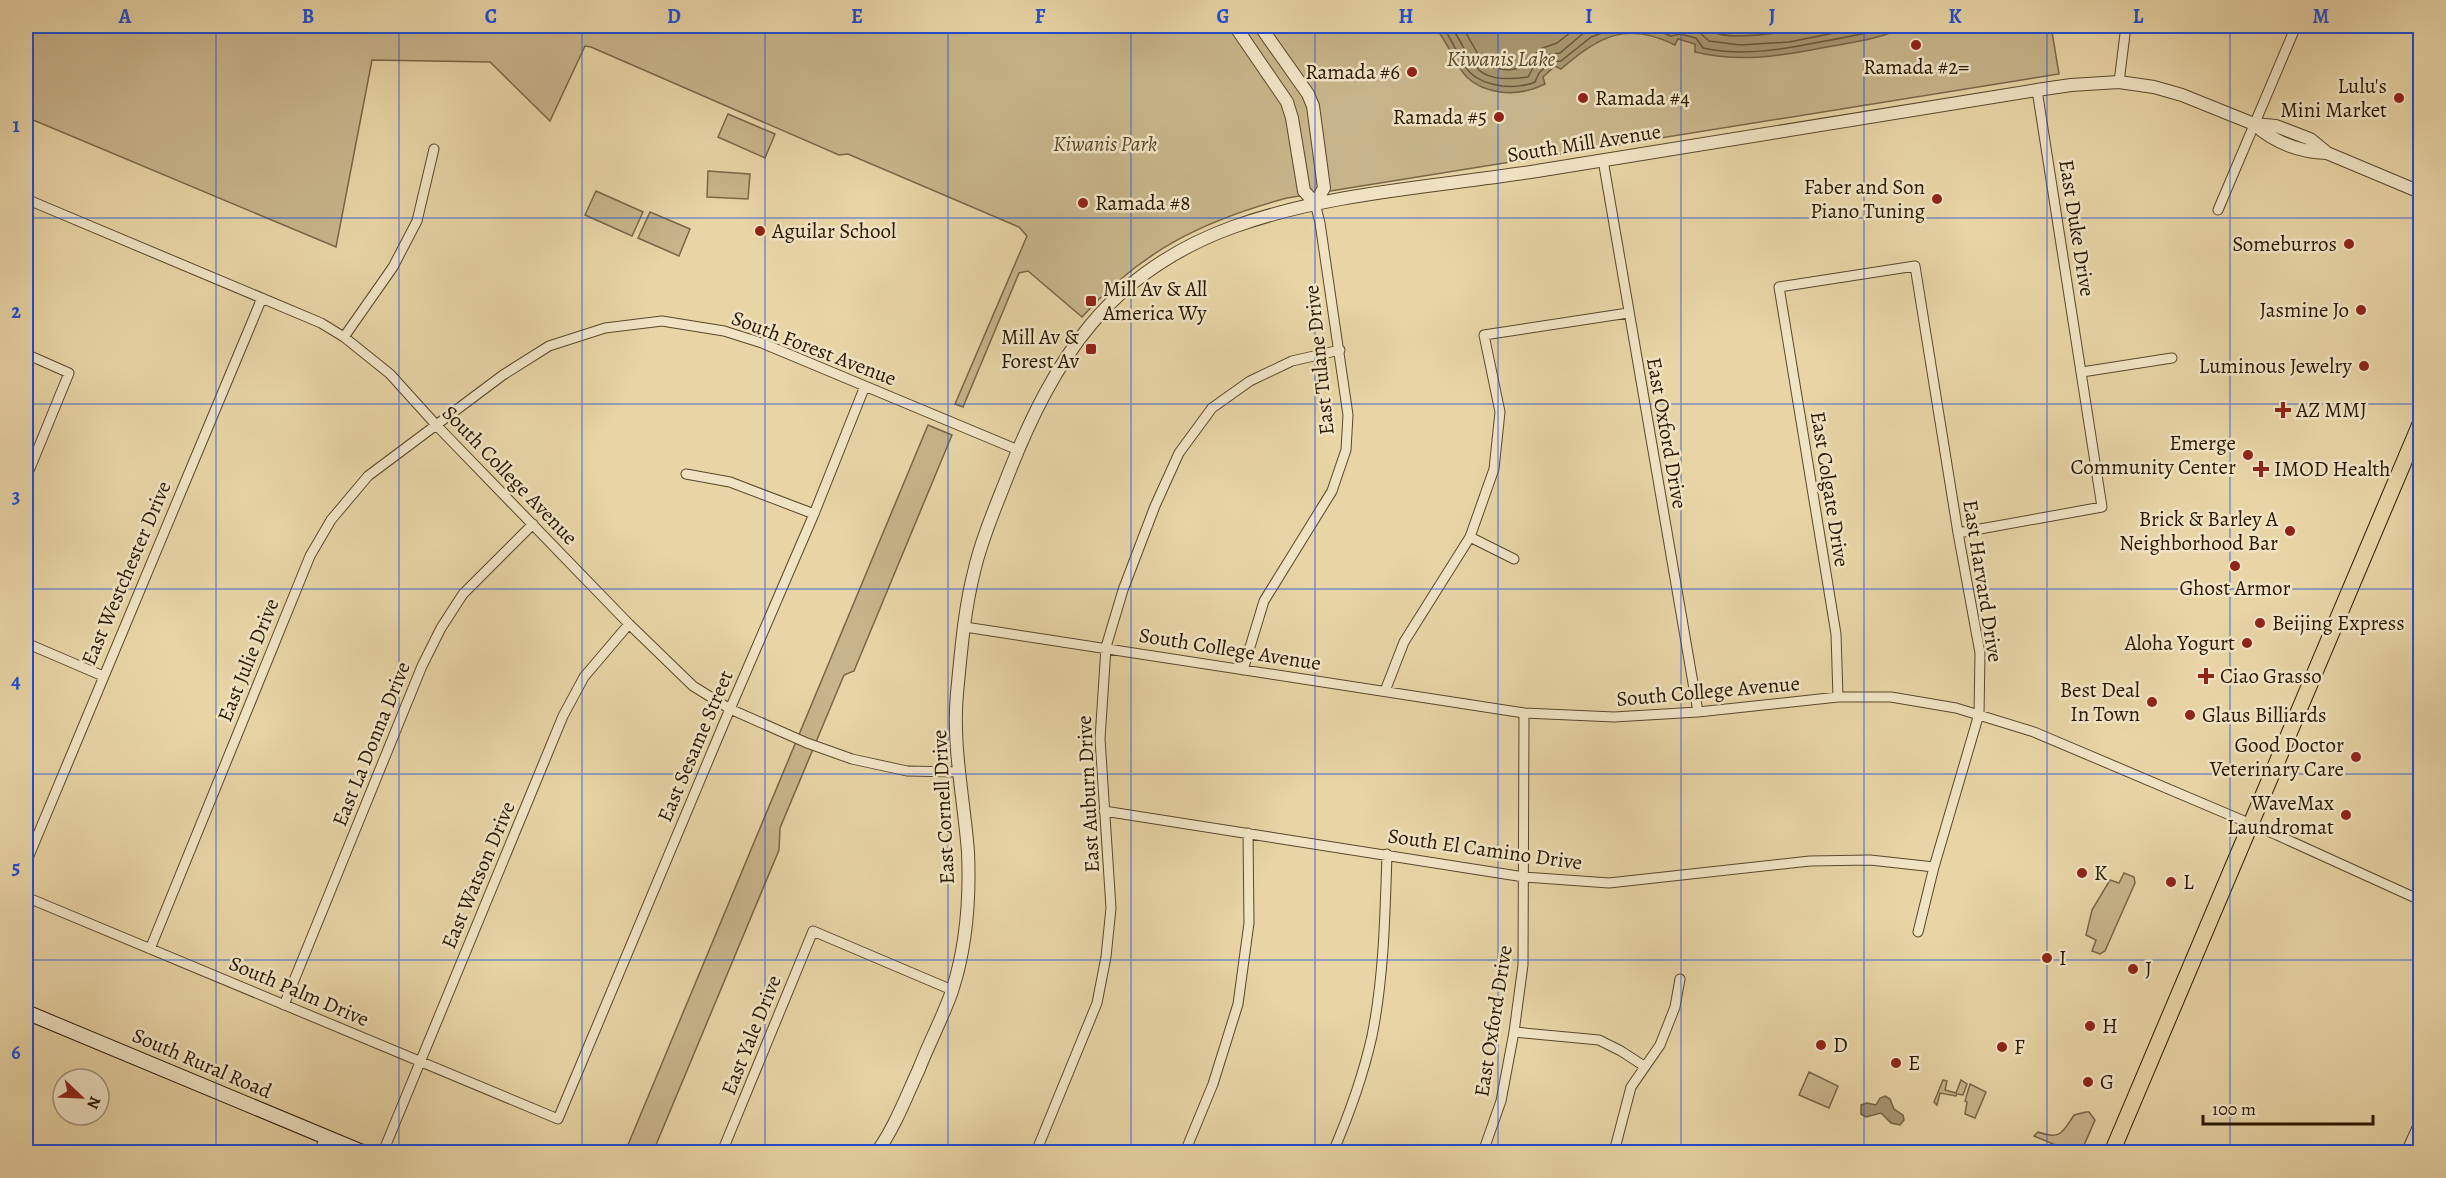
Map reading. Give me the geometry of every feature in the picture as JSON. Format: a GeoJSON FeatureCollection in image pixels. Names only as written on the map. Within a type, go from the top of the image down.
{"type":"FeatureCollection","features":[{"type":"Feature","properties":{"kind":"main road"},"geometry":{"type":"LineString","coordinates":[[2112,1152],[2421,424]]}},
{"type":"Feature","properties":{"kind":"main road","name":"South Rural Road"},"geometry":{"type":"LineString","coordinates":[[26,1012],[362,1152]]}},
{"type":"Feature","properties":{"kind":"street"},"geometry":{"type":"LineString","coordinates":[[1235,26],[1287,102],[1292,117],[1304,191],[1315,203],[1324,188],[1313,106],[1308,94],[1260,26]]}},
{"type":"Feature","properties":{"kind":"street"},"geometry":{"type":"LineString","coordinates":[[2119,82],[2126,26]]}},
{"type":"Feature","properties":{"kind":"street"},"geometry":{"type":"LineString","coordinates":[[2218,210],[2296,26]]}},
{"type":"Feature","properties":{"kind":"street","name":"South Mill Avenue"},"geometry":{"type":"LineString","coordinates":[[1018,450],[1045,392],[1074,345],[1104,309],[1139,278],[1215,234],[1315,203],[1603,160],[2037,90],[2119,82],[2182,94],[2254,124],[2272,125],[2293,132],[2310,139],[2327,153],[2421,192]]}},
{"type":"Feature","properties":{"kind":"street","name":"East Duke Drive"},"geometry":{"type":"LineString","coordinates":[[1958,533],[2102,507],[2037,90]]}},
{"type":"Feature","properties":{"kind":"street"},"geometry":{"type":"LineString","coordinates":[[344,337],[393,267],[417,221],[434,149]]}},
{"type":"Feature","properties":{"kind":"street"},"geometry":{"type":"LineString","coordinates":[[1298,159],[1319,155]]}},
{"type":"Feature","properties":{"kind":"street","name":"East Oxford Drive"},"geometry":{"type":"LineString","coordinates":[[1603,160],[1698,712]]}},
{"type":"Feature","properties":{"kind":"street","name":"South College Avenue"},"geometry":{"type":"LineString","coordinates":[[26,199],[321,323],[344,337],[390,374],[438,427],[629,624],[693,686],[730,709],[807,743],[852,759],[907,771],[958,772]]}},
{"type":"Feature","properties":{"kind":"street","name":"East Tulane Drive"},"geometry":{"type":"LineString","coordinates":[[1243,670],[1264,602],[1332,491],[1346,450],[1348,415],[1340,350],[1315,203]]}},
{"type":"Feature","properties":{"kind":"street","name":"East Harvard Drive"},"geometry":{"type":"LineString","coordinates":[[1779,287],[1915,266],[1958,533],[1980,653],[1979,714],[1934,867],[1918,932]]}},
{"type":"Feature","properties":{"kind":"street","name":"East Colgate Drive"},"geometry":{"type":"LineString","coordinates":[[1779,287],[1836,634],[1838,697]]}},
{"type":"Feature","properties":{"kind":"street","name":"East Westchester Drive"},"geometry":{"type":"LineString","coordinates":[[26,863],[262,298]]}},
{"type":"Feature","properties":{"kind":"street"},"geometry":{"type":"LineString","coordinates":[[1385,691],[1404,642],[1470,537],[1494,469],[1500,412],[1484,335],[1628,314]]}},
{"type":"Feature","properties":{"kind":"street","name":"South Forest Avenue"},"geometry":{"type":"LineString","coordinates":[[438,427],[503,375],[549,346],[605,328],[662,321],[723,331],[754,340],[1018,450]]}},
{"type":"Feature","properties":{"kind":"street","name":"East Auburn Drive"},"geometry":{"type":"LineString","coordinates":[[1036,1152],[1097,1003],[1106,957],[1111,908],[1100,739],[1106,647],[1123,590],[1155,506],[1179,453],[1212,408],[1250,381],[1292,361],[1340,350]]}},
{"type":"Feature","properties":{"kind":"street"},"geometry":{"type":"LineString","coordinates":[[26,354],[69,373],[26,478]]}},
{"type":"Feature","properties":{"kind":"street"},"geometry":{"type":"LineString","coordinates":[[2082,372],[2172,358]]}},
{"type":"Feature","properties":{"kind":"street","name":"East Sesame Street"},"geometry":{"type":"LineString","coordinates":[[558,1119],[814,514],[865,386]]}},
{"type":"Feature","properties":{"kind":"street","name":"East Julie Drive"},"geometry":{"type":"LineString","coordinates":[[150,949],[310,556],[331,520],[368,476],[438,427]]}},
{"type":"Feature","properties":{"kind":"street","name":"East Cornell Drive"},"geometry":{"type":"LineString","coordinates":[[877,1152],[908,1094],[952,990],[967,917],[968,854],[958,772],[956,700],[964,627],[974,571],[1018,450]]}},
{"type":"Feature","properties":{"kind":"street"},"geometry":{"type":"LineString","coordinates":[[686,474],[730,482],[814,514]]}},
{"type":"Feature","properties":{"kind":"street","name":"East La Donna Drive"},"geometry":{"type":"LineString","coordinates":[[284,1005],[422,666],[441,628],[463,594],[533,524]]}},
{"type":"Feature","properties":{"kind":"street"},"geometry":{"type":"LineString","coordinates":[[1470,537],[1514,559]]}},
{"type":"Feature","properties":{"kind":"street","name":"East Watson Drive"},"geometry":{"type":"LineString","coordinates":[[382,1152],[563,716],[584,677],[629,624]]}},
{"type":"Feature","properties":{"kind":"street","name":"South College Avenue"},"geometry":{"type":"LineString","coordinates":[[964,627],[1524,713],[1614,717],[1698,712],[1838,697],[1910,699],[1979,714],[2034,732],[2250,823],[2421,900]]}},
{"type":"Feature","properties":{"kind":"street"},"geometry":{"type":"LineString","coordinates":[[26,643],[103,676]]}},
{"type":"Feature","properties":{"kind":"street","name":"East Oxford Drive"},"geometry":{"type":"LineString","coordinates":[[1483,1152],[1501,1101],[1514,1032],[1523,965],[1524,713]]}},
{"type":"Feature","properties":{"kind":"street","name":"South El Camino Drive"},"geometry":{"type":"LineString","coordinates":[[1104,811],[1524,877],[1609,883],[1810,861],[1870,860],[1934,867]]}},
{"type":"Feature","properties":{"kind":"street"},"geometry":{"type":"LineString","coordinates":[[1185,1152],[1213,1084],[1238,1004],[1249,923],[1248,833]]}},
{"type":"Feature","properties":{"kind":"street"},"geometry":{"type":"LineString","coordinates":[[1333,1152],[1352,1107],[1372,1036],[1383,963],[1387,854]]}},
{"type":"Feature","properties":{"kind":"street","name":"South Palm Drive"},"geometry":{"type":"LineString","coordinates":[[26,897],[558,1119]]}},
{"type":"Feature","properties":{"kind":"street","name":"East Yale Drive"},"geometry":{"type":"LineString","coordinates":[[722,1152],[813,931],[952,990]]}},
{"type":"Feature","properties":{"kind":"street"},"geometry":{"type":"LineString","coordinates":[[1614,1152],[1631,1087],[1660,1045],[1675,1007],[1680,979]]}},
{"type":"Feature","properties":{"kind":"street"},"geometry":{"type":"LineString","coordinates":[[1514,1032],[1599,1040],[1644,1066]]}},
{"type":"Feature","properties":{"kind":"street"},"geometry":{"type":"LineString","coordinates":[[2406,1152],[2421,1120]]}},
{"type":"Feature","properties":{"kind":"street"},"geometry":{"type":"LineString","coordinates":[[319,1152],[325,1137]]}},
{"type":"Feature","properties":{"kind":"green space","name":"Kiwanis Park"},"geometry":{"type":"Polygon","coordinates":[[[26,26],[2051,26],[2059,74],[1287,198],[1227,217],[1175,241],[1150,256],[1127,274],[1082,317],[1028,271],[1019,273],[963,407],[955,404],[1027,236],[1019,227],[848,154],[839,155],[591,47],[585,46],[550,121],[490,62],[372,60],[336,247],[26,117],[26,26]]]}},
{"type":"Feature","properties":{"kind":"green space"},"geometry":{"type":"Polygon","coordinates":[[[728,114],[775,134],[765,158],[718,137],[728,114]]]}},
{"type":"Feature","properties":{"kind":"green space"},"geometry":{"type":"Polygon","coordinates":[[[708,171],[750,174],[748,199],[707,197],[708,171]]]}},
{"type":"Feature","properties":{"kind":"green space"},"geometry":{"type":"Polygon","coordinates":[[[596,191],[643,212],[632,236],[585,215],[596,191]]]}},
{"type":"Feature","properties":{"kind":"green space"},"geometry":{"type":"Polygon","coordinates":[[[650,212],[690,229],[679,256],[638,238],[650,212]]]}},
{"type":"Feature","properties":{"kind":"green space"},"geometry":{"type":"Polygon","coordinates":[[[928,425],[952,435],[854,671],[844,675],[780,828],[779,850],[653,1152],[625,1152],[928,425]]]}},
{"type":"Feature","properties":{"kind":"green space"},"geometry":{"type":"Polygon","coordinates":[[[2124,873],[2134,877],[2135,883],[2105,951],[2100,954],[2092,951],[2096,940],[2086,935],[2092,910],[2110,880],[2119,883],[2124,873]]]}},
{"type":"Feature","properties":{"kind":"green space"},"geometry":{"type":"Polygon","coordinates":[[[1809,1072],[1838,1086],[1829,1108],[1799,1095],[1809,1072]]]}},
{"type":"Feature","properties":{"kind":"green space"},"geometry":{"type":"Polygon","coordinates":[[[1943,1080],[1947,1081],[1945,1090],[1956,1093],[1961,1080],[1967,1084],[1963,1095],[1940,1093],[1937,1105],[1934,1102],[1943,1080]]]}},
{"type":"Feature","properties":{"kind":"green space"},"geometry":{"type":"Polygon","coordinates":[[[1970,1084],[1986,1092],[1975,1118],[1965,1114],[1967,1102],[1965,1101],[1970,1084]]]}},
{"type":"Feature","properties":{"kind":"green space"},"geometry":{"type":"Polygon","coordinates":[[[2089,1112],[2095,1120],[2081,1152],[2072,1152],[2034,1136],[2038,1132],[2056,1135],[2067,1126],[2074,1115],[2089,1112]]]}},
{"type":"Feature","properties":{"kind":"water","name":"Kiwanis Lake"},"geometry":{"type":"Polygon","coordinates":[[[1434,26],[1906,26],[1857,42],[1793,53],[1745,58],[1695,52],[1695,44],[1678,39],[1675,45],[1642,34],[1627,33],[1601,41],[1588,48],[1561,69],[1555,66],[1543,77],[1545,84],[1511,93],[1485,88],[1465,76],[1434,26]]]}},
{"type":"Feature","properties":{"kind":"water"},"geometry":{"type":"Polygon","coordinates":[[[1885,1096],[1890,1099],[1894,1109],[1903,1115],[1904,1120],[1900,1125],[1891,1123],[1881,1113],[1866,1117],[1861,1114],[1861,1105],[1867,1103],[1876,1105],[1880,1098],[1885,1096]]]}},
{"type":"Feature","properties":{"kind":"place","name":"Ramada #2="},"geometry":{"type":"Point","coordinates":[1916,45]}},
{"type":"Feature","properties":{"kind":"place","name":"Ramada #6"},"geometry":{"type":"Point","coordinates":[1412,72]}},
{"type":"Feature","properties":{"kind":"place","name":"Ramada #4"},"geometry":{"type":"Point","coordinates":[1583,98]}},
{"type":"Feature","properties":{"kind":"place","name":"Lulu's Mini Market"},"geometry":{"type":"Point","coordinates":[2399,98]}},
{"type":"Feature","properties":{"kind":"place","name":"Ramada #5"},"geometry":{"type":"Point","coordinates":[1499,117]}},
{"type":"Feature","properties":{"kind":"place","name":"Faber and Son Piano Tuning"},"geometry":{"type":"Point","coordinates":[1937,199]}},
{"type":"Feature","properties":{"kind":"place","name":"Ramada #8"},"geometry":{"type":"Point","coordinates":[1083,203]}},
{"type":"Feature","properties":{"kind":"place","name":"Aguilar School"},"geometry":{"type":"Point","coordinates":[760,231]}},
{"type":"Feature","properties":{"kind":"place","name":"Someburros"},"geometry":{"type":"Point","coordinates":[2349,244]}},
{"type":"Feature","properties":{"kind":"place","name":"Mill Av & All America Wy"},"geometry":{"type":"Point","coordinates":[1091,301]}},
{"type":"Feature","properties":{"kind":"place","name":"Jasmine Jo"},"geometry":{"type":"Point","coordinates":[2361,310]}},
{"type":"Feature","properties":{"kind":"place","name":"Mill Av & Forest Av"},"geometry":{"type":"Point","coordinates":[1091,349]}},
{"type":"Feature","properties":{"kind":"place","name":"Luminous Jewelry"},"geometry":{"type":"Point","coordinates":[2364,366]}},
{"type":"Feature","properties":{"kind":"place","name":"AZ MMJ"},"geometry":{"type":"Point","coordinates":[2283,410]}},
{"type":"Feature","properties":{"kind":"place","name":"Emerge Community Center"},"geometry":{"type":"Point","coordinates":[2248,455]}},
{"type":"Feature","properties":{"kind":"place","name":"IMOD Health"},"geometry":{"type":"Point","coordinates":[2261,469]}},
{"type":"Feature","properties":{"kind":"place","name":"Brick & Barley A Neighborhood Bar"},"geometry":{"type":"Point","coordinates":[2290,531]}},
{"type":"Feature","properties":{"kind":"place","name":"Ghost Armor"},"geometry":{"type":"Point","coordinates":[2235,566]}},
{"type":"Feature","properties":{"kind":"place","name":"Beijing Express"},"geometry":{"type":"Point","coordinates":[2260,623]}},
{"type":"Feature","properties":{"kind":"place","name":"Aloha Yogurt"},"geometry":{"type":"Point","coordinates":[2247,643]}},
{"type":"Feature","properties":{"kind":"place","name":"Ciao Grasso"},"geometry":{"type":"Point","coordinates":[2206,676]}},
{"type":"Feature","properties":{"kind":"place","name":"Best Deal In Town"},"geometry":{"type":"Point","coordinates":[2152,702]}},
{"type":"Feature","properties":{"kind":"place","name":"Glaus Billiards"},"geometry":{"type":"Point","coordinates":[2190,715]}},
{"type":"Feature","properties":{"kind":"place","name":"Good Doctor Veterinary Care"},"geometry":{"type":"Point","coordinates":[2356,757]}},
{"type":"Feature","properties":{"kind":"place","name":"WaveMax Laundromat"},"geometry":{"type":"Point","coordinates":[2346,815]}},
{"type":"Feature","properties":{"kind":"place","name":"K"},"geometry":{"type":"Point","coordinates":[2082,873]}},
{"type":"Feature","properties":{"kind":"place","name":"L"},"geometry":{"type":"Point","coordinates":[2171,882]}},
{"type":"Feature","properties":{"kind":"place","name":"I"},"geometry":{"type":"Point","coordinates":[2047,958]}},
{"type":"Feature","properties":{"kind":"place","name":"J"},"geometry":{"type":"Point","coordinates":[2133,969]}},
{"type":"Feature","properties":{"kind":"place","name":"H"},"geometry":{"type":"Point","coordinates":[2090,1026]}},
{"type":"Feature","properties":{"kind":"place","name":"D"},"geometry":{"type":"Point","coordinates":[1821,1045]}},
{"type":"Feature","properties":{"kind":"place","name":"F"},"geometry":{"type":"Point","coordinates":[2002,1047]}},
{"type":"Feature","properties":{"kind":"place","name":"E"},"geometry":{"type":"Point","coordinates":[1896,1063]}},
{"type":"Feature","properties":{"kind":"place","name":"G"},"geometry":{"type":"Point","coordinates":[2088,1082]}}]}
